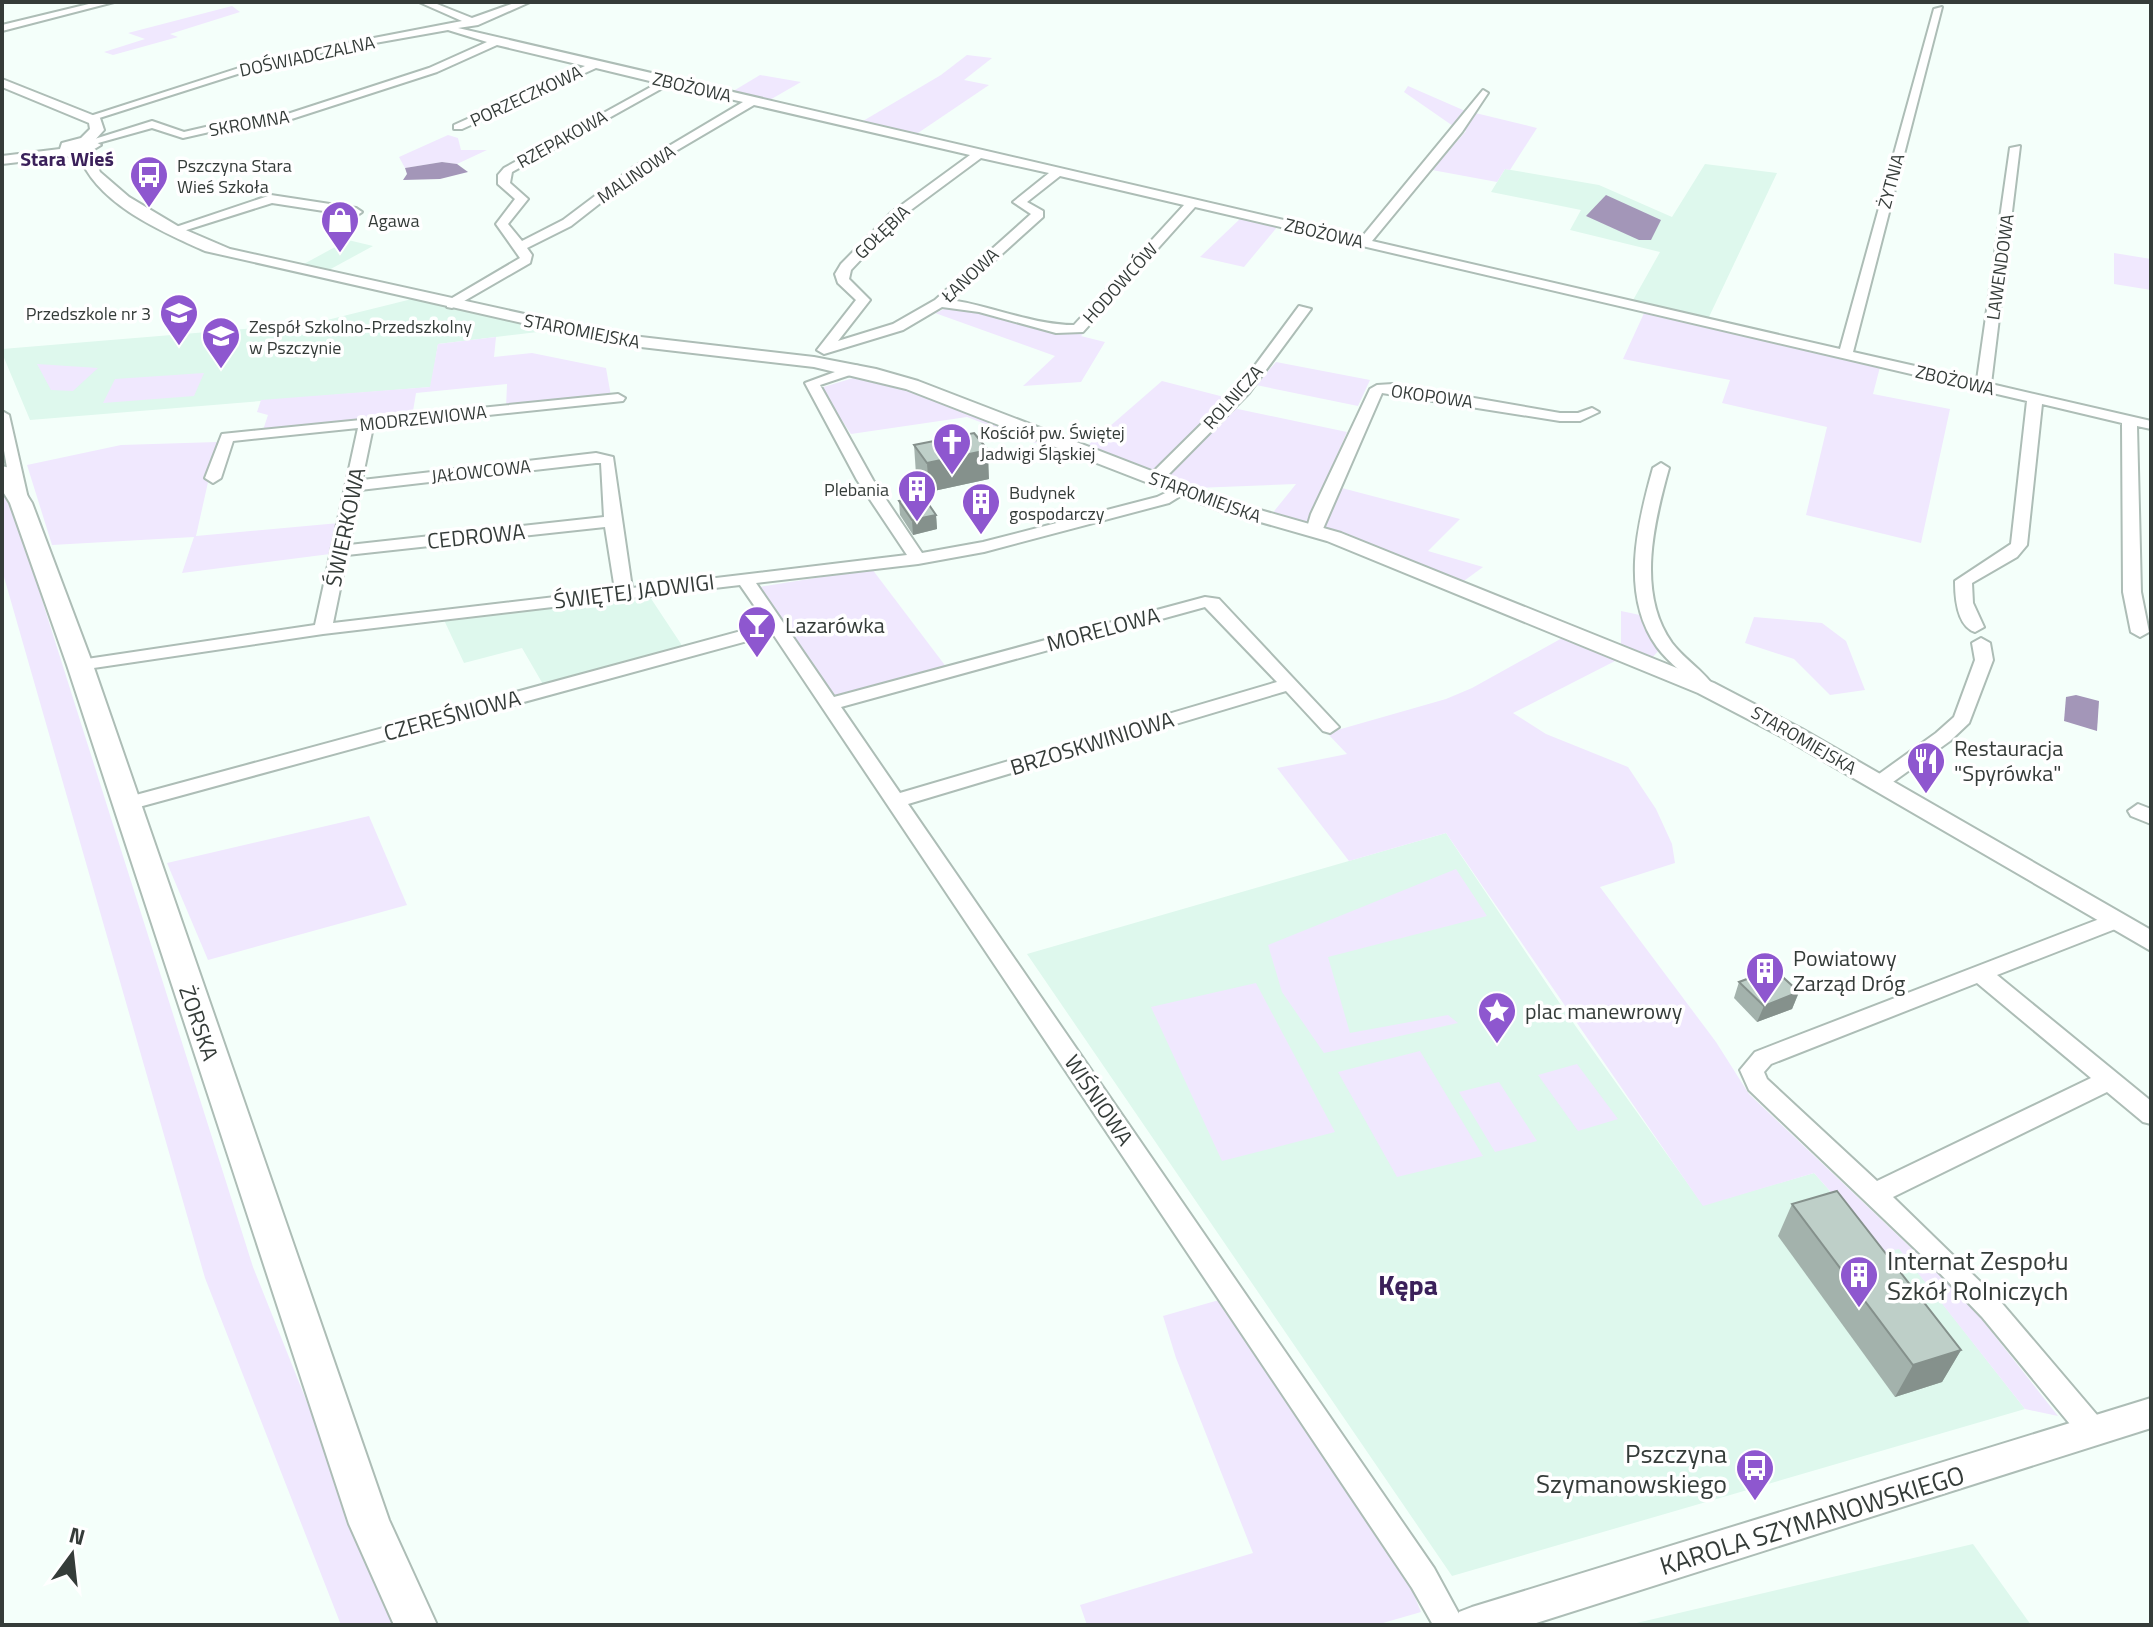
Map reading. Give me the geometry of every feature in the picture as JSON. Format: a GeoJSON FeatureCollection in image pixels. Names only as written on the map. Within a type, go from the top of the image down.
{"type":"FeatureCollection","features":[{"type":"Feature","properties":{"kind":"main road"},"geometry":{"type":"LineString","coordinates":[[2,473],[21,503]]}},
{"type":"Feature","properties":{"kind":"main road","name":"ŻORSKA"},"geometry":{"type":"LineString","coordinates":[[21,503],[128,804],[335,1426],[370,1524],[416,1625]]}},
{"type":"Feature","properties":{"kind":"street"},"geometry":{"type":"LineString","coordinates":[[2,28],[109,2]]}},
{"type":"Feature","properties":{"kind":"street"},"geometry":{"type":"LineString","coordinates":[[424,2],[475,23]]}},
{"type":"Feature","properties":{"kind":"street","name":"DOŚWIADCZALNA"},"geometry":{"type":"LineString","coordinates":[[89,118],[279,59],[452,29],[525,2]]}},
{"type":"Feature","properties":{"kind":"street","name":"ŻYTNIA"},"geometry":{"type":"LineString","coordinates":[[1845,355],[1939,9]]}},
{"type":"Feature","properties":{"kind":"street","name":"ZBOŻOWA"},"geometry":{"type":"LineString","coordinates":[[452,29],[496,42],[2151,425]]}},
{"type":"Feature","properties":{"kind":"street","name":"SKROMNA"},"geometry":{"type":"LineString","coordinates":[[82,146],[152,124],[183,135],[249,120],[273,122],[445,65],[496,42]]}},
{"type":"Feature","properties":{"kind":"street","name":"PORZECZKOWA"},"geometry":{"type":"LineString","coordinates":[[458,127],[595,65]]}},
{"type":"Feature","properties":{"kind":"street","name":"RZEPAKOWA"},"geometry":{"type":"LineString","coordinates":[[520,247],[502,224],[522,199],[504,184],[504,175],[508,170],[668,81]]}},
{"type":"Feature","properties":{"kind":"street"},"geometry":{"type":"LineString","coordinates":[[2,83],[89,118],[95,121],[97,130],[82,146],[2,160]]}},
{"type":"Feature","properties":{"kind":"street"},"geometry":{"type":"LineString","coordinates":[[1364,243],[1458,130],[1483,93]]}},
{"type":"Feature","properties":{"kind":"street","name":"MALINOWA"},"geometry":{"type":"LineString","coordinates":[[520,247],[567,223],[636,170],[753,101]]}},
{"type":"Feature","properties":{"kind":"street","name":"STAROMIEJSKA"},"geometry":{"type":"LineString","coordinates":[[82,146],[98,178],[173,230],[212,249],[452,304],[658,346],[820,356],[912,385],[1182,490],[1250,514],[1314,531],[1706,688],[1794,734],[2151,942]]}},
{"type":"Feature","properties":{"kind":"street","name":"LAWENDOWA"},"geometry":{"type":"LineString","coordinates":[[1983,386],[2016,148]]}},
{"type":"Feature","properties":{"kind":"street","name":"GOŁĘBIA"},"geometry":{"type":"LineString","coordinates":[[820,356],[863,300],[843,280],[841,274],[846,267],[896,215],[979,154]]}},
{"type":"Feature","properties":{"kind":"street","name":"ŁANOWA"},"geometry":{"type":"LineString","coordinates":[[820,356],[898,327],[940,303],[1039,214],[1019,202],[1058,172]]}},
{"type":"Feature","properties":{"kind":"street"},"geometry":{"type":"LineString","coordinates":[[173,230],[271,199],[356,212]]}},
{"type":"Feature","properties":{"kind":"street","name":"HODOWCÓW"},"geometry":{"type":"LineString","coordinates":[[940,303],[980,308],[1056,329],[1078,329],[1192,203]]}},
{"type":"Feature","properties":{"kind":"street"},"geometry":{"type":"LineString","coordinates":[[452,304],[522,264],[526,255],[520,247]]}},
{"type":"Feature","properties":{"kind":"street","name":"ROLNICZA"},"geometry":{"type":"LineString","coordinates":[[1155,479],[1244,390],[1304,309]]}},
{"type":"Feature","properties":{"kind":"street"},"geometry":{"type":"LineString","coordinates":[[854,369],[838,377],[812,383],[865,480],[918,559]]}},
{"type":"Feature","properties":{"kind":"street","name":"OKOPOWA"},"geometry":{"type":"LineString","coordinates":[[1314,531],[1377,389],[1393,388],[1560,417],[1580,417],[1592,412]]}},
{"type":"Feature","properties":{"kind":"street","name":"MODRZEWIOWA"},"geometry":{"type":"LineString","coordinates":[[213,478],[227,437],[618,398]]}},
{"type":"Feature","properties":{"kind":"street"},"geometry":{"type":"LineString","coordinates":[[1879,783],[1943,737],[1962,719],[1984,660],[1978,635],[1964,603],[1963,581],[2011,553],[2019,545],[2035,398]]}},
{"type":"Feature","properties":{"kind":"street","name":"ŻORSKA"},"geometry":{"type":"LineString","coordinates":[[2,415],[11,437],[11,456],[21,503]]}},
{"type":"Feature","properties":{"kind":"street"},"geometry":{"type":"LineString","coordinates":[[2129,420],[2132,592],[2140,632]]}},
{"type":"Feature","properties":{"kind":"street","name":"ŚWIERKOWA"},"geometry":{"type":"LineString","coordinates":[[323,629],[366,424]]}},
{"type":"Feature","properties":{"kind":"street","name":"JAŁOWCOWA"},"geometry":{"type":"LineString","coordinates":[[353,486],[596,458],[608,460],[612,521]]}},
{"type":"Feature","properties":{"kind":"street"},"geometry":{"type":"LineString","coordinates":[[1661,468],[1648,509],[1643,583],[1652,624],[1668,650],[1700,677],[1706,688]]}},
{"type":"Feature","properties":{"kind":"street","name":"ŚWIĘTEJ JADWIGI"},"geometry":{"type":"LineString","coordinates":[[80,665],[323,629],[918,559],[1034,535],[1163,500],[1182,490]]}},
{"type":"Feature","properties":{"kind":"street"},"geometry":{"type":"LineString","coordinates":[[612,521],[624,593]]}},
{"type":"Feature","properties":{"kind":"street","name":"CEDROWA"},"geometry":{"type":"LineString","coordinates":[[339,551],[612,521]]}},
{"type":"Feature","properties":{"kind":"street","name":"WIŚNIOWA"},"geometry":{"type":"LineString","coordinates":[[744,578],[1225,1284],[1423,1578],[1450,1625]]}},
{"type":"Feature","properties":{"kind":"street","name":"MORELOWA"},"geometry":{"type":"LineString","coordinates":[[829,704],[1205,602],[1213,603],[1330,727]]}},
{"type":"Feature","properties":{"kind":"street","name":"CZEREŚNIOWA"},"geometry":{"type":"LineString","coordinates":[[128,804],[777,627]]}},
{"type":"Feature","properties":{"kind":"street"},"geometry":{"type":"LineString","coordinates":[[1650,664],[1668,650]]}},
{"type":"Feature","properties":{"kind":"street","name":"BRZOSKWINIOWA"},"geometry":{"type":"LineString","coordinates":[[895,801],[1289,684]]}},
{"type":"Feature","properties":{"kind":"street"},"geometry":{"type":"LineString","coordinates":[[2093,1431],[1991,1309],[1752,1076],[1755,1063],[2115,921]]}},
{"type":"Feature","properties":{"kind":"street"},"geometry":{"type":"LineString","coordinates":[[1982,975],[2151,1115]]}},
{"type":"Feature","properties":{"kind":"street"},"geometry":{"type":"LineString","coordinates":[[1875,1194],[2107,1081]]}},
{"type":"Feature","properties":{"kind":"street","name":"KAROLA SZYMANOWSKIEGO"},"geometry":{"type":"LineString","coordinates":[[1472,1625],[2151,1413]]}},
{"type":"Feature","properties":{"kind":"shaded area"},"geometry":{"type":"Polygon","coordinates":[[[232,6],[240,12],[170,34],[178,37],[113,55],[104,52],[145,39],[128,33],[232,6]]]}},
{"type":"Feature","properties":{"kind":"shaded area"},"geometry":{"type":"Polygon","coordinates":[[[967,55],[992,58],[964,80],[989,85],[915,135],[863,121],[941,75],[967,55]]]}},
{"type":"Feature","properties":{"kind":"shaded area"},"geometry":{"type":"Polygon","coordinates":[[[760,75],[801,82],[768,101],[730,93],[760,75]]]}},
{"type":"Feature","properties":{"kind":"shaded area"},"geometry":{"type":"Polygon","coordinates":[[[1408,86],[1463,110],[1537,128],[1510,170],[1505,169],[1497,182],[1432,170],[1466,131],[1453,126],[1404,92],[1408,86]]]}},
{"type":"Feature","properties":{"kind":"shaded area"},"geometry":{"type":"Polygon","coordinates":[[[448,135],[458,138],[461,150],[487,150],[457,164],[442,162],[405,168],[399,157],[448,135]]]}},
{"type":"Feature","properties":{"kind":"shaded area"},"geometry":{"type":"Polygon","coordinates":[[[442,162],[457,164],[468,172],[440,179],[403,180],[407,174],[405,168],[442,162]]]}},
{"type":"Feature","properties":{"kind":"shaded area"},"geometry":{"type":"Polygon","coordinates":[[[1705,164],[1777,173],[1708,319],[1632,302],[1660,252],[1570,230],[1581,210],[1491,192],[1505,169],[1599,185],[1672,217],[1705,164]]]}},
{"type":"Feature","properties":{"kind":"shaded area"},"geometry":{"type":"Polygon","coordinates":[[[1606,195],[1661,220],[1651,240],[1639,240],[1586,216],[1606,195]]]}},
{"type":"Feature","properties":{"kind":"shaded area"},"geometry":{"type":"Polygon","coordinates":[[[1242,217],[1278,226],[1244,267],[1200,257],[1242,217]]]}},
{"type":"Feature","properties":{"kind":"shaded area"},"geometry":{"type":"Polygon","coordinates":[[[348,240],[373,246],[327,271],[302,265],[348,240]]]}},
{"type":"Feature","properties":{"kind":"shaded area"},"geometry":{"type":"Polygon","coordinates":[[[2114,253],[2151,259],[2151,290],[2114,284],[2114,253]]]}},
{"type":"Feature","properties":{"kind":"shaded area","name":"Zespół Szkolno-Przedszkolny w Pszczynie"},"geometry":{"type":"Polygon","coordinates":[[[412,299],[542,328],[538,332],[438,344],[431,387],[30,420],[2,353],[2,349],[315,323],[412,299]]]}},
{"type":"Feature","properties":{"kind":"shaded area"},"geometry":{"type":"Polygon","coordinates":[[[947,308],[981,312],[1083,334],[1081,336],[1105,342],[1081,382],[1023,386],[1055,356],[935,313],[947,308]]]}},
{"type":"Feature","properties":{"kind":"shaded area"},"geometry":{"type":"Polygon","coordinates":[[[1645,311],[1880,367],[1873,394],[1950,409],[1921,543],[1806,515],[1827,427],[1722,403],[1730,380],[1623,359],[1645,311]]]}},
{"type":"Feature","properties":{"kind":"shaded area"},"geometry":{"type":"Polygon","coordinates":[[[496,337],[494,357],[532,353],[606,368],[611,396],[506,408],[507,384],[416,393],[412,417],[263,430],[268,415],[257,412],[261,400],[430,387],[438,344],[496,337]]]}},
{"type":"Feature","properties":{"kind":"shaded area"},"geometry":{"type":"Polygon","coordinates":[[[1276,362],[1370,380],[1358,406],[1256,385],[1276,362]]]}},
{"type":"Feature","properties":{"kind":"shaded area"},"geometry":{"type":"Polygon","coordinates":[[[37,364],[98,368],[73,391],[51,390],[37,364]]]}},
{"type":"Feature","properties":{"kind":"shaded area"},"geometry":{"type":"Polygon","coordinates":[[[204,373],[194,396],[103,403],[115,379],[204,373]]]}},
{"type":"Feature","properties":{"kind":"shaded area"},"geometry":{"type":"Polygon","coordinates":[[[860,376],[896,385],[1041,439],[1038,444],[967,417],[851,434],[820,388],[860,376]]]}},
{"type":"Feature","properties":{"kind":"shaded area"},"geometry":{"type":"Polygon","coordinates":[[[1162,381],[1228,398],[1152,475],[1086,447],[1162,381]]]}},
{"type":"Feature","properties":{"kind":"shaded area"},"geometry":{"type":"Polygon","coordinates":[[[1233,408],[1347,432],[1307,525],[1271,515],[1296,484],[1196,488],[1162,479],[1233,408]]]}},
{"type":"Feature","properties":{"kind":"shaded area"},"geometry":{"type":"Polygon","coordinates":[[[217,442],[196,536],[339,523],[330,554],[182,573],[194,537],[52,545],[27,465],[121,445],[217,442]]]}},
{"type":"Feature","properties":{"kind":"shaded area"},"geometry":{"type":"Polygon","coordinates":[[[1338,487],[1460,519],[1428,551],[1483,567],[1461,583],[1322,528],[1338,487]]]}},
{"type":"Feature","properties":{"kind":"shaded area"},"geometry":{"type":"Polygon","coordinates":[[[2,493],[12,507],[23,540],[253,1267],[396,1625],[341,1625],[205,1278],[2,570],[2,493]]]}},
{"type":"Feature","properties":{"kind":"shaded area"},"geometry":{"type":"Polygon","coordinates":[[[872,569],[947,668],[833,697],[759,587],[872,569]]]}},
{"type":"Feature","properties":{"kind":"shaded area"},"geometry":{"type":"Polygon","coordinates":[[[648,594],[683,647],[544,686],[522,648],[464,663],[444,620],[648,594]]]}},
{"type":"Feature","properties":{"kind":"shaded area"},"geometry":{"type":"Polygon","coordinates":[[[1621,611],[1640,615],[1661,648],[1650,660],[1621,649],[1621,611]]]}},
{"type":"Feature","properties":{"kind":"shaded area"},"geometry":{"type":"Polygon","coordinates":[[[1754,617],[1822,623],[1846,641],[1865,690],[1830,695],[1794,659],[1745,643],[1754,617]]]}},
{"type":"Feature","properties":{"kind":"shaded area"},"geometry":{"type":"Polygon","coordinates":[[[1564,637],[1619,659],[1513,713],[1546,734],[1628,767],[1656,809],[1672,844],[1675,863],[1600,887],[1716,1042],[1749,1094],[1968,1302],[2058,1416],[2025,1409],[1899,1249],[1884,1252],[1814,1173],[1703,1206],[1446,833],[1349,861],[1277,768],[1347,754],[1327,733],[1446,699],[1564,637]]]}},
{"type":"Feature","properties":{"kind":"shaded area"},"geometry":{"type":"Polygon","coordinates":[[[2076,695],[2099,701],[2097,731],[2064,721],[2066,697],[2076,695]]]}},
{"type":"Feature","properties":{"kind":"shaded area"},"geometry":{"type":"Polygon","coordinates":[[[369,816],[407,905],[208,960],[167,863],[369,816]]]}},
{"type":"Feature","properties":{"kind":"shaded area"},"geometry":{"type":"Polygon","coordinates":[[[1446,833],[1567,1014],[1703,1205],[1814,1173],[1884,1252],[1899,1248],[2025,1409],[1452,1576],[1027,954],[1446,833]]]}},
{"type":"Feature","properties":{"kind":"shaded area"},"geometry":{"type":"Polygon","coordinates":[[[1456,869],[1487,916],[1328,957],[1350,1033],[1448,1015],[1458,1023],[1324,1053],[1282,992],[1268,945],[1456,869]]]}},
{"type":"Feature","properties":{"kind":"shaded area"},"geometry":{"type":"Polygon","coordinates":[[[1256,983],[1335,1132],[1222,1161],[1151,1007],[1256,983]]]}},
{"type":"Feature","properties":{"kind":"shaded area"},"geometry":{"type":"Polygon","coordinates":[[[1420,1051],[1483,1156],[1397,1177],[1338,1072],[1420,1051]]]}},
{"type":"Feature","properties":{"kind":"shaded area"},"geometry":{"type":"Polygon","coordinates":[[[1577,1064],[1618,1119],[1578,1131],[1538,1075],[1577,1064]]]}},
{"type":"Feature","properties":{"kind":"shaded area"},"geometry":{"type":"Polygon","coordinates":[[[1499,1082],[1537,1141],[1495,1152],[1459,1092],[1499,1082]]]}},
{"type":"Feature","properties":{"kind":"shaded area"},"geometry":{"type":"Polygon","coordinates":[[[1219,1300],[1404,1570],[1421,1612],[1376,1625],[1087,1625],[1080,1605],[1253,1553],[1176,1358],[1163,1316],[1219,1300]]]}},
{"type":"Feature","properties":{"kind":"shaded area"},"geometry":{"type":"Polygon","coordinates":[[[1973,1544],[2031,1625],[1628,1625],[1973,1544]]]}},
{"type":"Feature","properties":{"kind":"building"},"geometry":{"type":"Polygon","coordinates":[[[974,433],[988,450],[927,463],[914,445],[974,433]]]}},
{"type":"Feature","properties":{"kind":"building"},"geometry":{"type":"Polygon","coordinates":[[[923,496],[936,515],[912,520],[899,501],[923,496]]]}},
{"type":"Feature","properties":{"kind":"building"},"geometry":{"type":"Polygon","coordinates":[[[1774,969],[1799,992],[1764,1006],[1739,982],[1774,969]]]}},
{"type":"Feature","properties":{"kind":"building"},"geometry":{"type":"Polygon","coordinates":[[[1837,1191],[1961,1350],[1913,1365],[1792,1204],[1837,1191]]]}},
{"type":"Feature","properties":{"kind":"place","name":"Pszczyna Stara Wieś Szkoła"},"geometry":{"type":"Point","coordinates":[149,209]}},
{"type":"Feature","properties":{"kind":"place","name":"Agawa"},"geometry":{"type":"Point","coordinates":[340,254]}},
{"type":"Feature","properties":{"kind":"place","name":"Przedszkole nr 3"},"geometry":{"type":"Point","coordinates":[179,347]}},
{"type":"Feature","properties":{"kind":"place","name":"Zespół Szkolno-Przedszkolny w Pszczynie"},"geometry":{"type":"Point","coordinates":[221,370]}},
{"type":"Feature","properties":{"kind":"place","name":"Kościół pw. Świętej Jadwigi Śląskiej"},"geometry":{"type":"Point","coordinates":[952,476]}},
{"type":"Feature","properties":{"kind":"place","name":"Plebania"},"geometry":{"type":"Point","coordinates":[917,523]}},
{"type":"Feature","properties":{"kind":"place","name":"Budynek gospodarczy"},"geometry":{"type":"Point","coordinates":[981,536]}},
{"type":"Feature","properties":{"kind":"place","name":"Lazarówka"},"geometry":{"type":"Point","coordinates":[757,659]}},
{"type":"Feature","properties":{"kind":"place","name":"Restauracja \"Spyrówka\""},"geometry":{"type":"Point","coordinates":[1926,795]}},
{"type":"Feature","properties":{"kind":"place","name":"Powiatowy Zarząd Dróg"},"geometry":{"type":"Point","coordinates":[1765,1005]}},
{"type":"Feature","properties":{"kind":"place","name":"plac manewrowy"},"geometry":{"type":"Point","coordinates":[1497,1045]}},
{"type":"Feature","properties":{"kind":"place","name":"Internat Zespołu Szkół Rolniczych"},"geometry":{"type":"Point","coordinates":[1859,1309]}},
{"type":"Feature","properties":{"kind":"place","name":"Pszczyna Szymanowskiego"},"geometry":{"type":"Point","coordinates":[1755,1502]}},
{"type":"Feature","properties":{"kind":"district","name":"Stara Wieś"},"geometry":{"type":"Point","coordinates":[67,158]}},
{"type":"Feature","properties":{"kind":"district","name":"Kępa"},"geometry":{"type":"Point","coordinates":[1408,1284]}}]}
